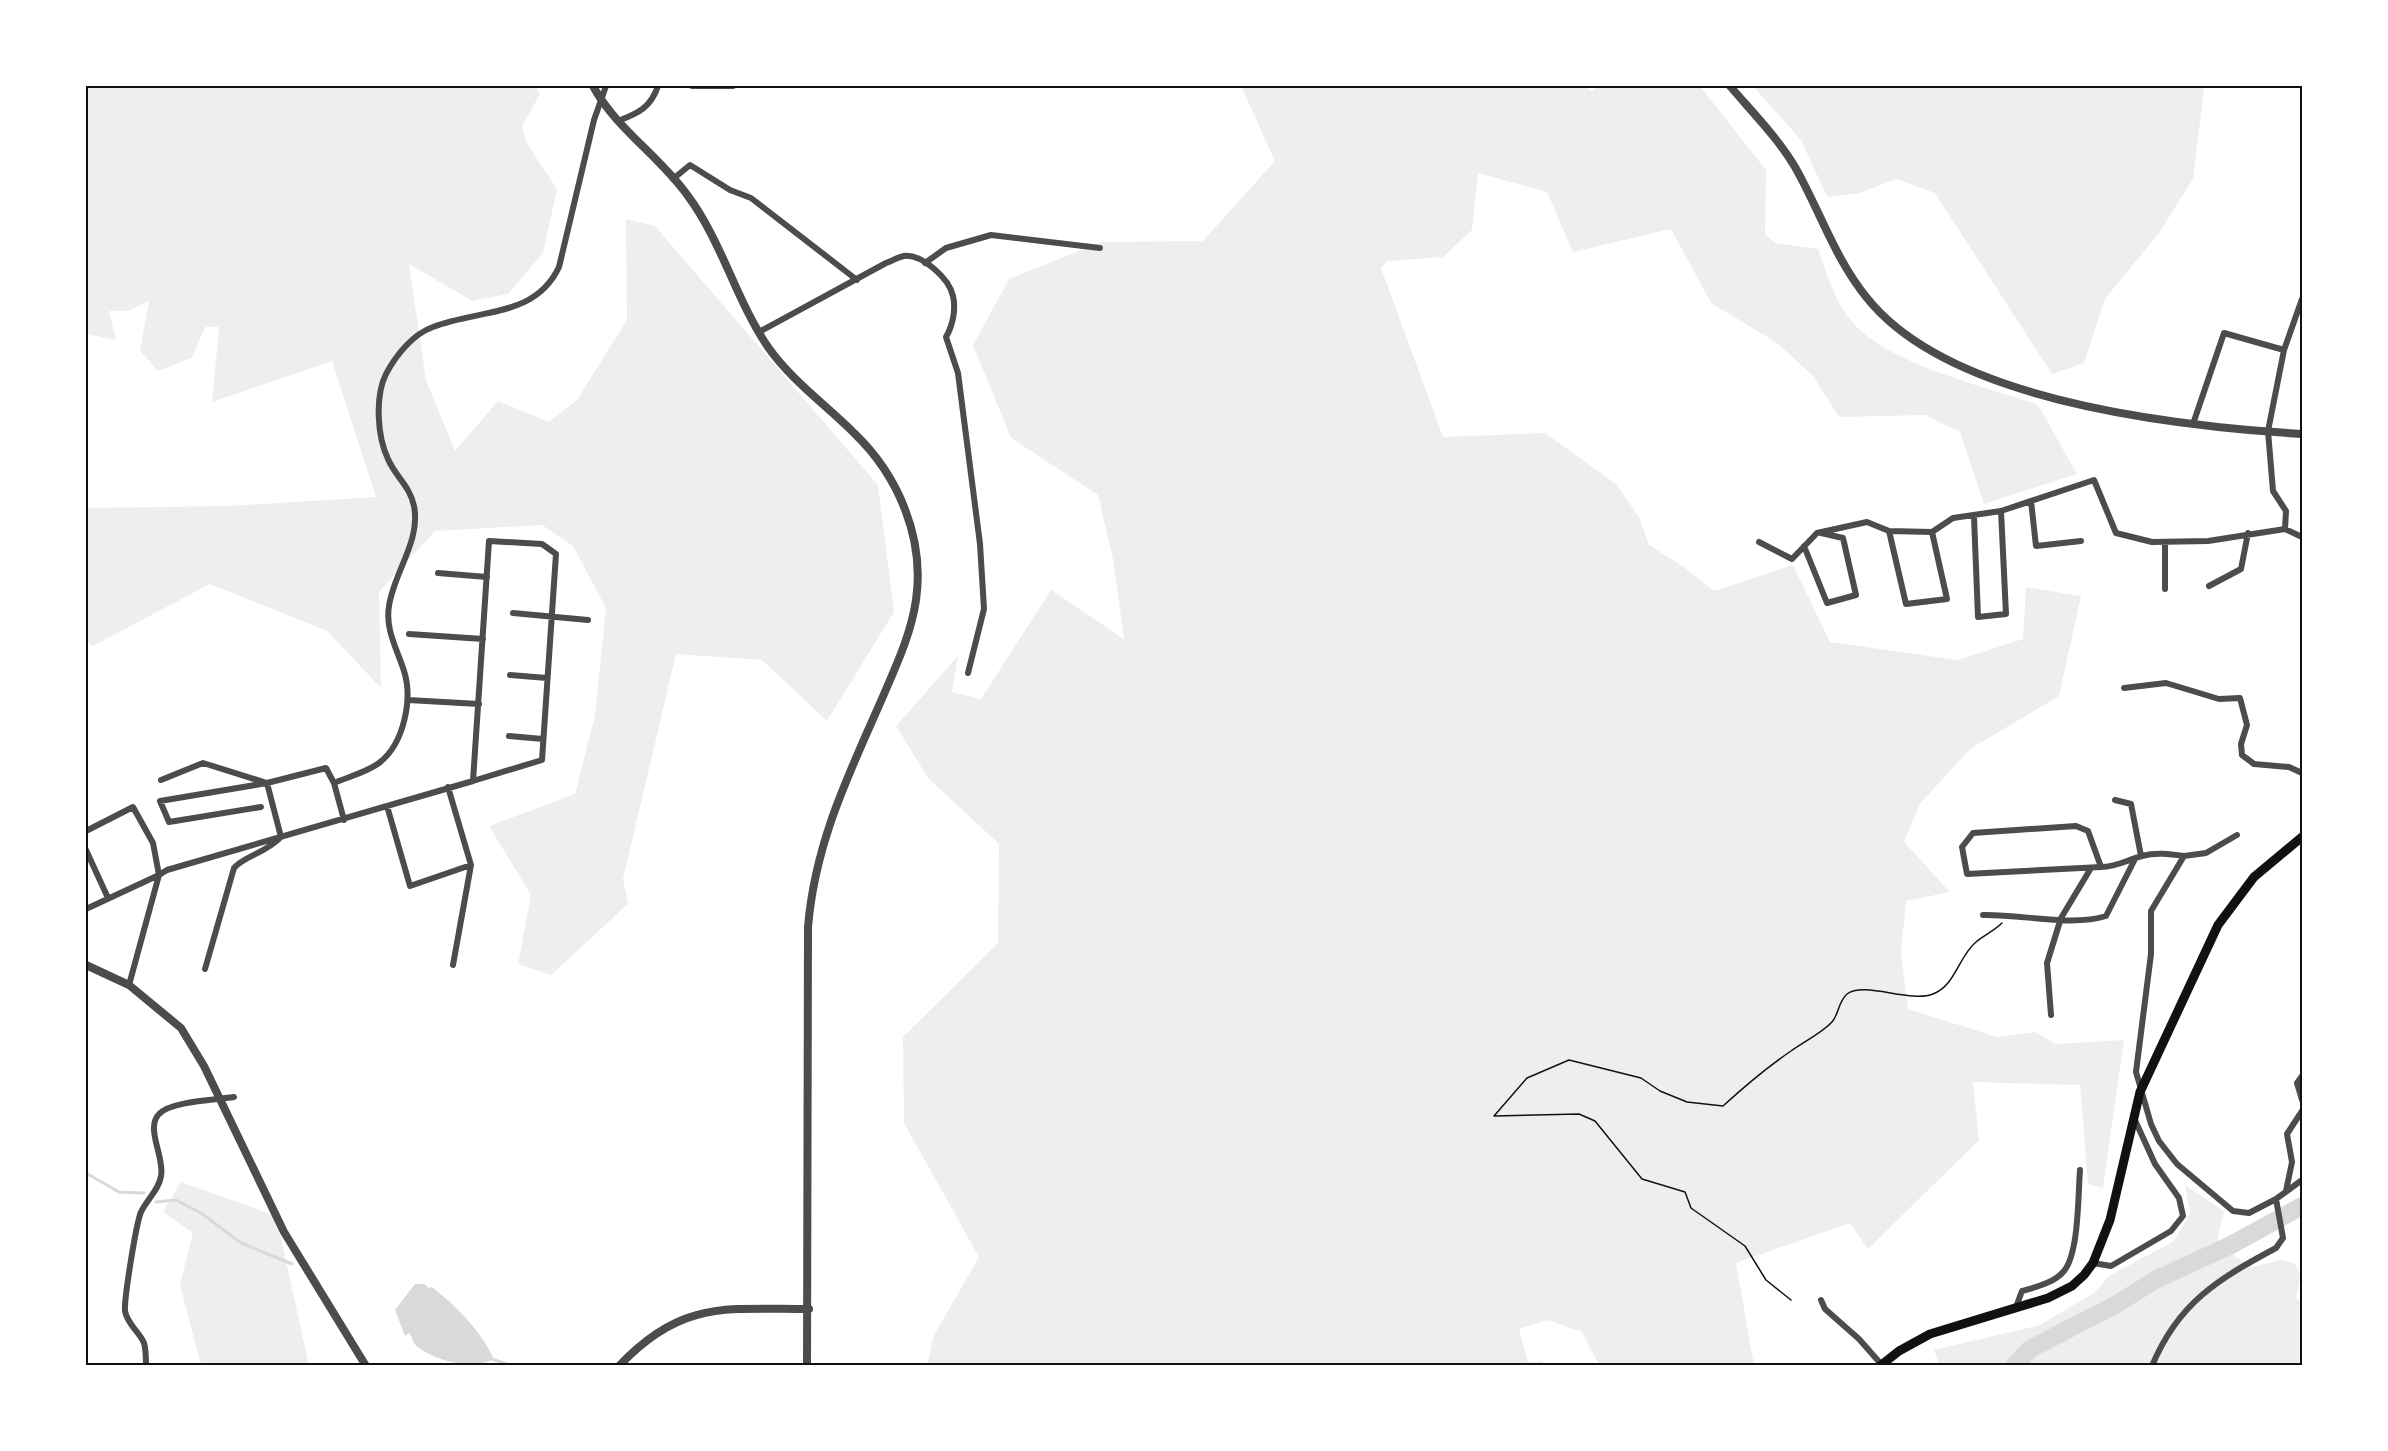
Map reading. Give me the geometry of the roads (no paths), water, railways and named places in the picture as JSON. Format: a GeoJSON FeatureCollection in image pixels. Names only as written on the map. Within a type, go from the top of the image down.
{"type":"FeatureCollection","features":[{"type":"Feature","properties":{"kind":"main road"},"geometry":{"type":"LineString","coordinates":[[1880,1365],[1899,1351],[1930,1334],[2048,1298],[2072,1286],[2093,1263],[2110,1220],[2140,1092],[2213,936],[2230,906],[2254,877],[2302,837]]}},
{"type":"Feature","properties":{"kind":"street"},"geometry":{"type":"LineString","coordinates":[[593,86],[601,101],[618,121],[687,194],[715,239],[759,332],[769,348],[880,461],[896,485],[906,509],[918,560],[916,599],[905,644],[830,820],[813,879],[808,927],[809,1309],[807,1365]]}},
{"type":"Feature","properties":{"kind":"street"},"geometry":{"type":"LineString","coordinates":[[334,783],[380,762],[398,736],[408,700],[405,673],[388,626],[389,604],[416,527],[414,505],[408,487],[388,459],[382,436],[379,406],[385,376],[415,337],[433,327],[512,308],[534,298],[551,284],[559,267],[606,86]]}},
{"type":"Feature","properties":{"kind":"street"},"geometry":{"type":"LineString","coordinates":[[618,121],[641,112],[650,105],[658,86]]}},
{"type":"Feature","properties":{"kind":"street"},"geometry":{"type":"LineString","coordinates":[[692,86],[733,86]]}},
{"type":"Feature","properties":{"kind":"street"},"geometry":{"type":"LineString","coordinates":[[1730,86],[1788,156],[1856,284],[1881,315],[1905,335],[1938,356],[2001,381],[2114,411],[2193,424],[2302,434]]}},
{"type":"Feature","properties":{"kind":"street"},"geometry":{"type":"LineString","coordinates":[[673,179],[690,165],[730,190],[751,198],[857,280]]}},
{"type":"Feature","properties":{"kind":"street"},"geometry":{"type":"LineString","coordinates":[[925,263],[946,248],[991,235],[1100,248]]}},
{"type":"Feature","properties":{"kind":"street"},"geometry":{"type":"LineString","coordinates":[[759,332],[886,263],[904,256],[918,258],[925,263],[953,293],[952,326],[946,337],[958,373],[980,544],[984,609],[968,673]]}},
{"type":"Feature","properties":{"kind":"street"},"geometry":{"type":"LineString","coordinates":[[2285,529],[2286,511],[2273,492],[2268,431],[2284,350],[2302,299]]}},
{"type":"Feature","properties":{"kind":"street"},"geometry":{"type":"LineString","coordinates":[[2193,424],[2224,333],[2284,350]]}},
{"type":"Feature","properties":{"kind":"street"},"geometry":{"type":"LineString","coordinates":[[1759,542],[1792,559],[1817,533],[1867,522],[1889,531],[1932,532],[1953,518],[1974,517],[2001,511],[2094,480],[2116,533],[2152,542],[2208,541],[2285,529],[2302,537]]}},
{"type":"Feature","properties":{"kind":"street"},"geometry":{"type":"LineString","coordinates":[[2031,501],[2036,546],[2081,541]]}},
{"type":"Feature","properties":{"kind":"street"},"geometry":{"type":"LineString","coordinates":[[1974,517],[1978,617],[2006,615],[2001,511]]}},
{"type":"Feature","properties":{"kind":"street"},"geometry":{"type":"LineString","coordinates":[[1889,531],[1906,604],[1947,599],[1932,532]]}},
{"type":"Feature","properties":{"kind":"street"},"geometry":{"type":"LineString","coordinates":[[1804,546],[1827,603],[1856,594],[1844,538],[1817,533]]}},
{"type":"Feature","properties":{"kind":"street"},"geometry":{"type":"LineString","coordinates":[[2210,586],[2241,569],[2248,533]]}},
{"type":"Feature","properties":{"kind":"street"},"geometry":{"type":"LineString","coordinates":[[86,909],[159,875],[281,837],[344,820],[448,787],[473,781],[542,760],[556,554],[542,544],[489,541],[473,781]]}},
{"type":"Feature","properties":{"kind":"street"},"geometry":{"type":"LineString","coordinates":[[2165,542],[2165,589]]}},
{"type":"Feature","properties":{"kind":"street"},"geometry":{"type":"LineString","coordinates":[[438,573],[487,577]]}},
{"type":"Feature","properties":{"kind":"street"},"geometry":{"type":"LineString","coordinates":[[513,613],[588,620]]}},
{"type":"Feature","properties":{"kind":"street"},"geometry":{"type":"LineString","coordinates":[[409,634],[483,639]]}},
{"type":"Feature","properties":{"kind":"street"},"geometry":{"type":"LineString","coordinates":[[510,675],[547,678]]}},
{"type":"Feature","properties":{"kind":"street"},"geometry":{"type":"LineString","coordinates":[[2124,688],[2166,683],[2219,699],[2240,698],[2247,725],[2241,744],[2242,754],[2254,764],[2289,767],[2302,773]]}},
{"type":"Feature","properties":{"kind":"street"},"geometry":{"type":"LineString","coordinates":[[408,700],[479,704]]}},
{"type":"Feature","properties":{"kind":"street"},"geometry":{"type":"LineString","coordinates":[[509,736],[543,739]]}},
{"type":"Feature","properties":{"kind":"street"},"geometry":{"type":"LineString","coordinates":[[161,780],[203,763],[267,783]]}},
{"type":"Feature","properties":{"kind":"street"},"geometry":{"type":"LineString","coordinates":[[261,807],[169,822],[160,801],[267,783],[326,768],[334,783],[344,820]]}},
{"type":"Feature","properties":{"kind":"street"},"geometry":{"type":"LineString","coordinates":[[267,783],[281,837]]}},
{"type":"Feature","properties":{"kind":"street"},"geometry":{"type":"LineString","coordinates":[[448,787],[471,865],[453,965]]}},
{"type":"Feature","properties":{"kind":"street"},"geometry":{"type":"LineString","coordinates":[[1983,915],[2012,914],[2089,921],[2106,916],[2138,858],[2132,804],[2115,800]]}},
{"type":"Feature","properties":{"kind":"street"},"geometry":{"type":"LineString","coordinates":[[387,806],[410,886],[471,865]]}},
{"type":"Feature","properties":{"kind":"street"},"geometry":{"type":"LineString","coordinates":[[86,831],[133,807],[153,843],[159,875],[129,985]]}},
{"type":"Feature","properties":{"kind":"street"},"geometry":{"type":"LineString","coordinates":[[2101,867],[2088,831],[2076,826],[1973,833],[1962,847],[1967,874],[2118,867],[2138,858],[2159,853],[2184,856],[2206,853],[2237,835]]}},
{"type":"Feature","properties":{"kind":"street"},"geometry":{"type":"LineString","coordinates":[[205,969],[234,868],[269,849],[281,837]]}},
{"type":"Feature","properties":{"kind":"street"},"geometry":{"type":"LineString","coordinates":[[86,850],[108,897]]}},
{"type":"Feature","properties":{"kind":"street"},"geometry":{"type":"LineString","coordinates":[[2184,856],[2151,911],[2151,954],[2136,1072],[2140,1092],[2159,1141],[2177,1164],[2234,1211],[2249,1213],[2276,1199],[2302,1180]]}},
{"type":"Feature","properties":{"kind":"street"},"geometry":{"type":"LineString","coordinates":[[2051,1015],[2047,963],[2061,918],[2091,868]]}},
{"type":"Feature","properties":{"kind":"street"},"geometry":{"type":"LineString","coordinates":[[86,965],[129,985],[181,1028],[204,1066],[284,1232],[366,1365]]}},
{"type":"Feature","properties":{"kind":"street"},"geometry":{"type":"LineString","coordinates":[[2302,1076],[2297,1083],[2302,1100]]}},
{"type":"Feature","properties":{"kind":"street"},"geometry":{"type":"LineString","coordinates":[[146,1365],[144,1344],[125,1312],[135,1233],[141,1212],[157,1188],[161,1176],[154,1123],[158,1114],[170,1107],[234,1097]]}},
{"type":"Feature","properties":{"kind":"street"},"geometry":{"type":"LineString","coordinates":[[2286,1191],[2292,1162],[2287,1134],[2302,1111]]}},
{"type":"Feature","properties":{"kind":"street"},"geometry":{"type":"LineString","coordinates":[[2093,1263],[2110,1266],[2171,1231],[2183,1216],[2179,1198],[2155,1164],[2133,1118]]}},
{"type":"Feature","properties":{"kind":"street"},"geometry":{"type":"LineString","coordinates":[[2016,1307],[2022,1291],[2048,1283],[2063,1272],[2071,1257],[2080,1170]]}},
{"type":"Feature","properties":{"kind":"street"},"geometry":{"type":"LineString","coordinates":[[2152,1365],[2173,1325],[2197,1296],[2276,1248],[2283,1238],[2280,1210],[2276,1199]]}},
{"type":"Feature","properties":{"kind":"street"},"geometry":{"type":"LineString","coordinates":[[1821,1300],[1825,1309],[1859,1339],[1880,1365]]}},
{"type":"Feature","properties":{"kind":"street"},"geometry":{"type":"LineString","coordinates":[[619,1365],[668,1324],[695,1314],[719,1309],[809,1309]]}},
{"type":"Feature","properties":{"kind":"waterway"},"geometry":{"type":"LineString","coordinates":[[86,1173],[119,1192],[144,1193]]}},
{"type":"Feature","properties":{"kind":"waterway"},"geometry":{"type":"LineString","coordinates":[[156,1202],[176,1200],[201,1213],[241,1243],[292,1264]]}},
{"type":"Feature","properties":{"kind":"waterway"},"geometry":{"type":"LineString","coordinates":[[2014,1366],[2030,1349],[2117,1304],[2155,1280],[2231,1245],[2302,1206]]}},
{"type":"Feature","properties":{"kind":"waterway"},"geometry":{"type":"LineString","coordinates":[[489,1358],[513,1366]]}}]}
